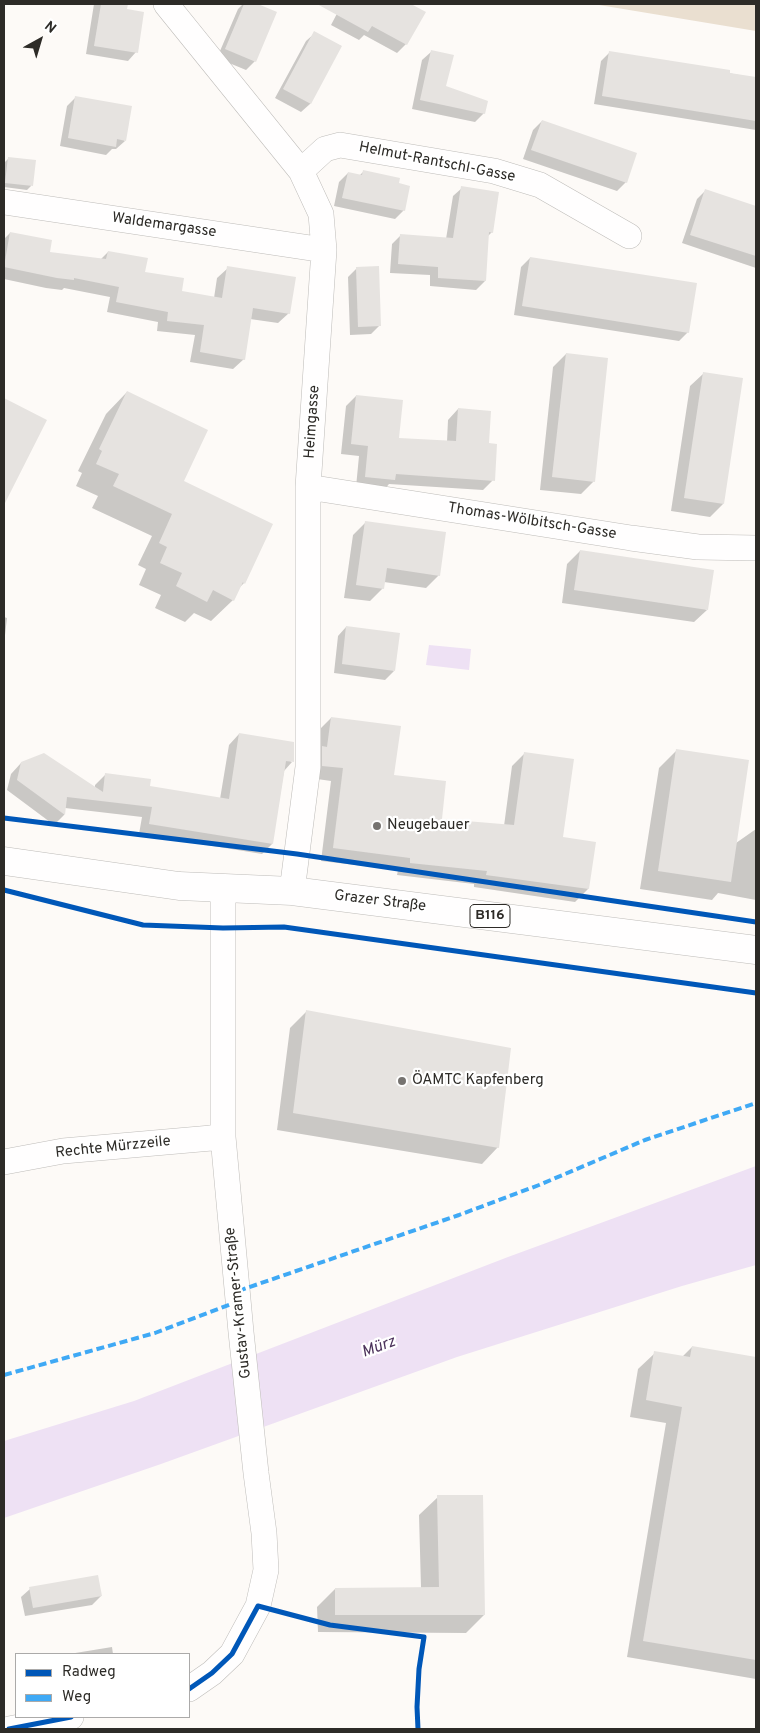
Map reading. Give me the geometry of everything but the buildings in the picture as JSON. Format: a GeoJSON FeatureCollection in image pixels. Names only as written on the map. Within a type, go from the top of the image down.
{"type":"FeatureCollection","features":[{"type":"Feature","properties":{"kind":"main road","name":"Grazer Straße"},"geometry":{"type":"LineString","coordinates":[[4,861],[179,886],[292,891],[756,950]]}},
{"type":"Feature","properties":{"kind":"street","name":"Heimgasse"},"geometry":{"type":"LineString","coordinates":[[166,4],[301,171],[321,214],[324,250],[308,487],[308,767],[292,891]]}},
{"type":"Feature","properties":{"kind":"street","name":"Helmut-Rantschl-Gasse"},"geometry":{"type":"LineString","coordinates":[[301,171],[325,149],[340,145],[494,171],[540,185],[629,236]]}},
{"type":"Feature","properties":{"kind":"street","name":"Waldemargasse"},"geometry":{"type":"LineString","coordinates":[[4,202],[324,250]]}},
{"type":"Feature","properties":{"kind":"street","name":"Thomas-Wölbitsch-Gasse"},"geometry":{"type":"LineString","coordinates":[[308,487],[630,538],[698,547],[756,548]]}},
{"type":"Feature","properties":{"kind":"street","name":"Gustav-Kramer-Straße"},"geometry":{"type":"LineString","coordinates":[[190,1688],[212,1673],[232,1654],[258,1606],[266,1570],[264,1533],[241,1332],[223,1137],[223,888]]}},
{"type":"Feature","properties":{"kind":"street","name":"Rechte Mürzzeile"},"geometry":{"type":"LineString","coordinates":[[4,1162],[63,1151],[223,1137]]}},
{"type":"Feature","properties":{"kind":"street"},"geometry":{"type":"LineString","coordinates":[[9,1729],[66,1718]]}},
{"type":"Feature","properties":{"kind":"shaded area"},"geometry":{"type":"Polygon","coordinates":[[[593,4],[756,4],[756,31],[593,4]]]}},
{"type":"Feature","properties":{"kind":"water"},"geometry":{"type":"Polygon","coordinates":[[[429,645],[471,649],[469,670],[426,665],[429,645]]]}},
{"type":"Feature","properties":{"kind":"water","name":"Mürz"},"geometry":{"type":"Polygon","coordinates":[[[756,1166],[756,1265],[682,1286],[457,1357],[161,1464],[4,1518],[4,1441],[134,1401],[508,1257],[756,1166]]]}},
{"type":"Feature","properties":{"kind":"marked path"},"geometry":{"type":"LineString","coordinates":[[238,1291],[459,1215],[539,1185],[645,1140],[756,1103]]}},
{"type":"Feature","properties":{"kind":"marked path"},"geometry":{"type":"LineString","coordinates":[[4,1375],[155,1333],[239,1301]]}},
{"type":"Feature","properties":{"kind":"cycle path"},"geometry":{"type":"LineString","coordinates":[[4,818],[297,854],[756,922]]}},
{"type":"Feature","properties":{"kind":"cycle path"},"geometry":{"type":"LineString","coordinates":[[4,890],[143,925],[223,928],[284,927],[756,993]]}},
{"type":"Feature","properties":{"kind":"cycle path"},"geometry":{"type":"LineString","coordinates":[[190,1688],[212,1673],[232,1654],[258,1606],[330,1625],[424,1637],[419,1669],[418,1729]]}},
{"type":"Feature","properties":{"kind":"cycle path"},"geometry":{"type":"LineString","coordinates":[[9,1729],[66,1718]]}},
{"type":"Feature","properties":{"kind":"place","name":"Neugebauer"},"geometry":{"type":"Point","coordinates":[377,826]}},
{"type":"Feature","properties":{"kind":"place","name":"ÖAMTC Kapfenberg"},"geometry":{"type":"Point","coordinates":[402,1081]}}]}
